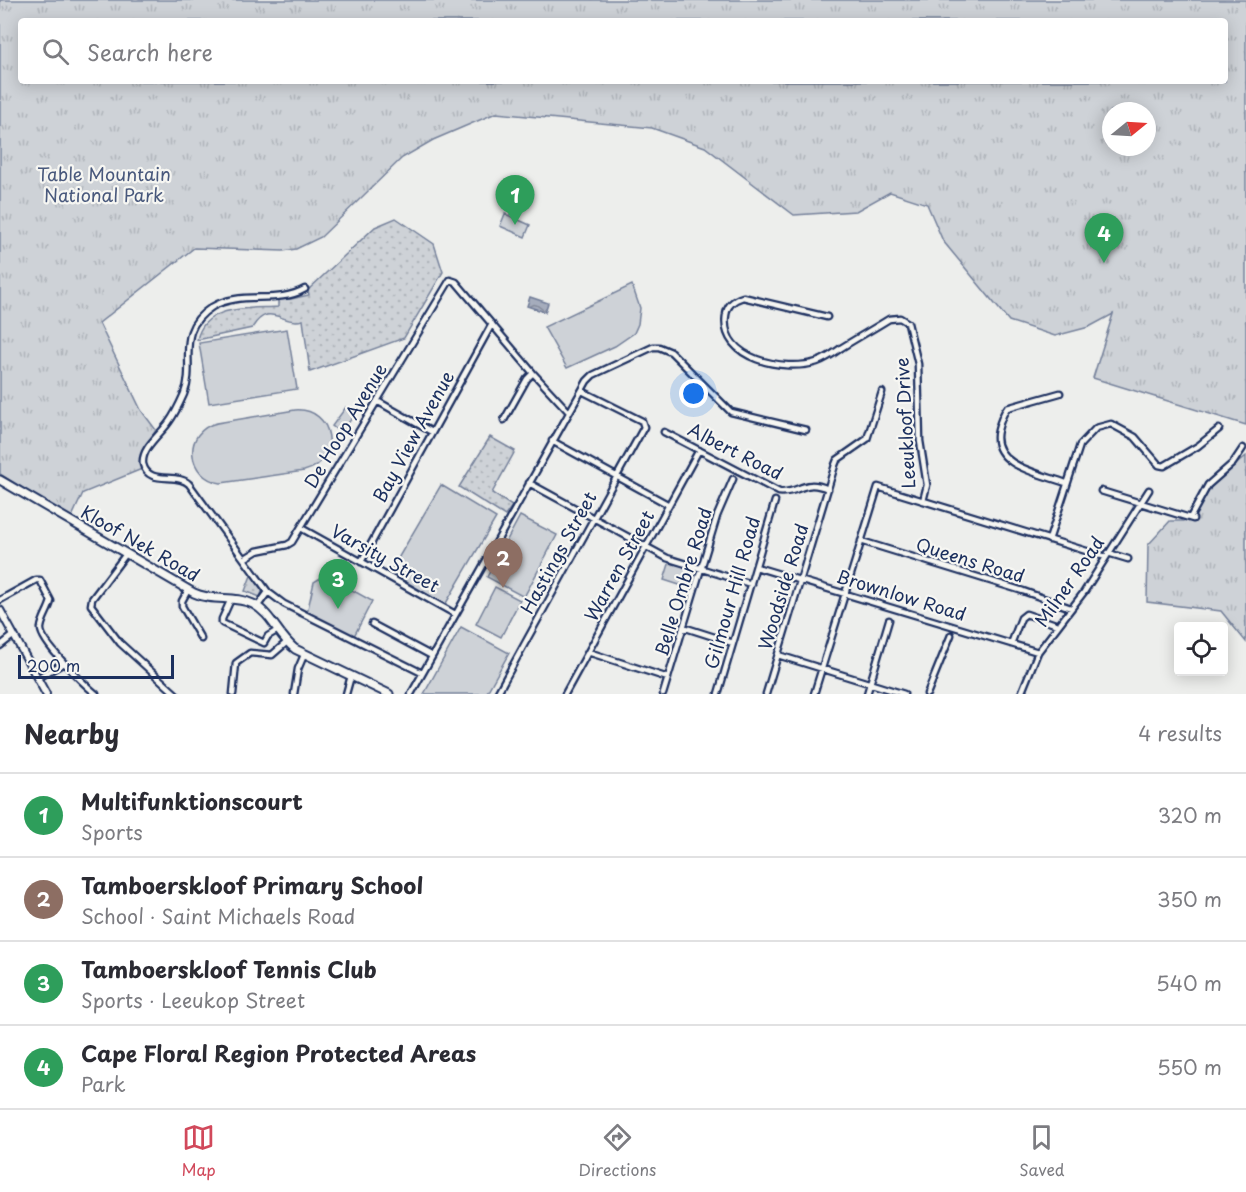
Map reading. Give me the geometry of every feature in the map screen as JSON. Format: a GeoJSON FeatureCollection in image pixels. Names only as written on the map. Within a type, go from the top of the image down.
{"type":"FeatureCollection","features":[{"type":"Feature","properties":{"kind":"main road","name":"Kloof Nek Road"},"geometry":{"type":"LineString","coordinates":[[0,480],[188,590],[209,599],[231,599],[248,602],[257,607]]}},
{"type":"Feature","properties":{"kind":"main road"},"geometry":{"type":"LineString","coordinates":[[257,607],[269,617],[287,642],[304,655],[389,694]]}},
{"type":"Feature","properties":{"kind":"street","name":"De Hoop Avenue"},"geometry":{"type":"LineString","coordinates":[[244,559],[257,550],[289,545],[450,280],[456,282],[492,324]]}},
{"type":"Feature","properties":{"kind":"street"},"geometry":{"type":"LineString","coordinates":[[305,289],[290,296],[222,302],[201,316],[193,327],[189,339],[187,382],[184,394],[172,419],[147,450],[143,458],[146,470],[154,476],[179,478],[187,482],[268,592],[284,604],[422,674]]}},
{"type":"Feature","properties":{"kind":"street","name":"Leeukloof Drive"},"geometry":{"type":"LineString","coordinates":[[826,317],[743,297],[736,299],[729,306],[725,329],[733,344],[755,358],[777,364],[795,365],[822,360],[889,319],[900,318],[906,321],[911,329],[919,371],[920,441],[927,484],[923,501]]}},
{"type":"Feature","properties":{"kind":"street"},"geometry":{"type":"LineString","coordinates":[[492,324],[569,412]]}},
{"type":"Feature","properties":{"kind":"street","name":"Bay View Avenue"},"geometry":{"type":"LineString","coordinates":[[361,562],[492,324]]}},
{"type":"Feature","properties":{"kind":"street"},"geometry":{"type":"LineString","coordinates":[[411,694],[552,441],[587,381],[597,373],[653,347],[659,347],[671,352],[731,412],[806,430]]}},
{"type":"Feature","properties":{"kind":"street"},"geometry":{"type":"LineString","coordinates":[[504,420],[527,379],[533,373]]}},
{"type":"Feature","properties":{"kind":"street","name":"Hastings Street"},"geometry":{"type":"LineString","coordinates":[[497,694],[644,428],[644,424],[582,391]]}},
{"type":"Feature","properties":{"kind":"street","name":"Woodside Road"},"geometry":{"type":"LineString","coordinates":[[766,694],[836,462],[867,439],[882,392]]}},
{"type":"Feature","properties":{"kind":"street"},"geometry":{"type":"LineString","coordinates":[[1060,393],[1007,408],[1001,418],[997,438],[1002,454],[1010,462],[1066,483]]}},
{"type":"Feature","properties":{"kind":"street"},"geometry":{"type":"LineString","coordinates":[[377,401],[432,432]]}},
{"type":"Feature","properties":{"kind":"street"},"geometry":{"type":"LineString","coordinates":[[1049,540],[1080,445],[1096,428],[1104,424],[1114,425],[1134,435],[1160,465],[1164,466],[1198,446],[1219,429]]}},
{"type":"Feature","properties":{"kind":"street","name":"Albert Road"},"geometry":{"type":"LineString","coordinates":[[664,432],[778,492],[788,492],[810,483],[828,489]]}},
{"type":"Feature","properties":{"kind":"street"},"geometry":{"type":"LineString","coordinates":[[552,441],[669,505]]}},
{"type":"Feature","properties":{"kind":"street"},"geometry":{"type":"LineString","coordinates":[[1101,490],[1191,518],[1208,485],[1233,463],[1243,448]]}},
{"type":"Feature","properties":{"kind":"street","name":"Warren Street"},"geometry":{"type":"LineString","coordinates":[[565,694],[699,450]]}},
{"type":"Feature","properties":{"kind":"street","name":"Belle Ombre Road"},"geometry":{"type":"LineString","coordinates":[[663,694],[717,516],[733,479]]}},
{"type":"Feature","properties":{"kind":"street"},"geometry":{"type":"LineString","coordinates":[[529,483],[667,558],[751,584]]}},
{"type":"Feature","properties":{"kind":"street"},"geometry":{"type":"LineString","coordinates":[[814,694],[878,487],[1049,540],[1128,559]]}},
{"type":"Feature","properties":{"kind":"street","name":"Milner Road"},"geometry":{"type":"LineString","coordinates":[[1021,694],[1038,652],[1071,608],[1149,490]]}},
{"type":"Feature","properties":{"kind":"street","name":"Gilmour Hill Road"},"geometry":{"type":"LineString","coordinates":[[718,694],[775,501]]}},
{"type":"Feature","properties":{"kind":"street","name":"Varsity Street"},"geometry":{"type":"LineString","coordinates":[[301,528],[455,614]]}},
{"type":"Feature","properties":{"kind":"street","name":"Queens Road"},"geometry":{"type":"LineString","coordinates":[[861,541],[1071,608]]}},
{"type":"Feature","properties":{"kind":"street"},"geometry":{"type":"LineString","coordinates":[[126,554],[92,599],[91,605],[120,643],[176,694]]}},
{"type":"Feature","properties":{"kind":"street","name":"Brownlow Road"},"geometry":{"type":"LineString","coordinates":[[756,567],[1038,652]]}},
{"type":"Feature","properties":{"kind":"street"},"geometry":{"type":"LineString","coordinates":[[0,600],[40,580],[51,601],[41,625],[41,633],[64,663],[96,694]]}},
{"type":"Feature","properties":{"kind":"street"},"geometry":{"type":"LineString","coordinates":[[188,590],[182,606],[201,639]]}},
{"type":"Feature","properties":{"kind":"street"},"geometry":{"type":"LineString","coordinates":[[257,607],[268,592]]}},
{"type":"Feature","properties":{"kind":"street"},"geometry":{"type":"LineString","coordinates":[[231,599],[222,623],[265,643],[268,636],[278,630]]}},
{"type":"Feature","properties":{"kind":"street"},"geometry":{"type":"LineString","coordinates":[[0,610],[46,694]]}},
{"type":"Feature","properties":{"kind":"street"},"geometry":{"type":"LineString","coordinates":[[1011,644],[1021,618],[1026,614],[1058,625]]}},
{"type":"Feature","properties":{"kind":"street"},"geometry":{"type":"LineString","coordinates":[[867,694],[889,620]]}},
{"type":"Feature","properties":{"kind":"street"},"geometry":{"type":"LineString","coordinates":[[372,624],[432,656]]}},
{"type":"Feature","properties":{"kind":"street"},"geometry":{"type":"LineString","coordinates":[[684,627],[734,643]]}},
{"type":"Feature","properties":{"kind":"street"},"geometry":{"type":"LineString","coordinates":[[0,646],[14,635]]}},
{"type":"Feature","properties":{"kind":"street"},"geometry":{"type":"LineString","coordinates":[[927,694],[951,635]]}},
{"type":"Feature","properties":{"kind":"street"},"geometry":{"type":"LineString","coordinates":[[232,694],[235,666],[238,661],[250,653],[272,655],[287,642]]}},
{"type":"Feature","properties":{"kind":"street"},"geometry":{"type":"LineString","coordinates":[[588,652],[668,678]]}},
{"type":"Feature","properties":{"kind":"street"},"geometry":{"type":"LineString","coordinates":[[294,694],[298,669],[304,655]]}},
{"type":"Feature","properties":{"kind":"street"},"geometry":{"type":"LineString","coordinates":[[778,655],[904,694]]}},
{"type":"Feature","properties":{"kind":"street"},"geometry":{"type":"LineString","coordinates":[[37,678],[64,663]]}},
{"type":"Feature","properties":{"kind":"street"},"geometry":{"type":"LineString","coordinates":[[346,694],[351,676]]}},
{"type":"Feature","properties":{"kind":"green space","name":"Table Mountain National Park"},"geometry":{"type":"Polygon","coordinates":[[[0,0],[1246,0],[1246,425],[1093,378],[1113,314],[1089,327],[1055,336],[1009,321],[943,241],[927,204],[890,192],[856,211],[794,215],[705,147],[652,128],[496,113],[433,140],[402,158],[321,237],[296,249],[283,251],[194,248],[99,323],[141,410],[156,430],[141,454],[142,469],[83,493],[71,519],[0,474],[0,0]]]}},
{"type":"Feature","properties":{"kind":"green space"},"geometry":{"type":"Polygon","coordinates":[[[505,214],[530,225],[525,237],[500,226],[505,214]]]}},
{"type":"Feature","properties":{"kind":"green space"},"geometry":{"type":"Polygon","coordinates":[[[396,218],[434,244],[443,272],[404,338],[310,372],[303,320],[295,321],[270,315],[264,316],[252,328],[197,340],[201,328],[218,314],[241,309],[278,307],[278,299],[309,295],[308,290],[375,227],[396,218]]]}},
{"type":"Feature","properties":{"kind":"green space"},"geometry":{"type":"Polygon","coordinates":[[[632,285],[640,308],[634,333],[615,346],[567,368],[544,327],[632,285]]]}},
{"type":"Feature","properties":{"kind":"green space"},"geometry":{"type":"Polygon","coordinates":[[[287,329],[297,389],[209,403],[199,343],[287,329]]]}},
{"type":"Feature","properties":{"kind":"green space"},"geometry":{"type":"Polygon","coordinates":[[[346,407],[355,414],[341,433],[332,426],[346,407]]]}},
{"type":"Feature","properties":{"kind":"green space"},"geometry":{"type":"Polygon","coordinates":[[[295,410],[308,411],[325,425],[329,436],[329,447],[325,457],[316,465],[304,471],[221,483],[209,479],[195,464],[194,444],[198,435],[206,428],[217,423],[295,410]]]}},
{"type":"Feature","properties":{"kind":"green space"},"geometry":{"type":"Polygon","coordinates":[[[490,437],[515,451],[492,493],[512,506],[505,516],[459,487],[490,437]]]}},
{"type":"Feature","properties":{"kind":"green space"},"geometry":{"type":"Polygon","coordinates":[[[1246,456],[1246,642],[1221,611],[1147,602],[1148,545],[1170,521],[1183,521],[1193,513],[1206,490],[1246,456]]]}},
{"type":"Feature","properties":{"kind":"green space"},"geometry":{"type":"Polygon","coordinates":[[[441,485],[496,518],[445,605],[390,572],[441,485]]]}},
{"type":"Feature","properties":{"kind":"green space"},"geometry":{"type":"Polygon","coordinates":[[[520,516],[557,535],[524,597],[487,577],[520,516]]]}},
{"type":"Feature","properties":{"kind":"green space"},"geometry":{"type":"Polygon","coordinates":[[[670,561],[694,569],[696,576],[692,589],[664,580],[670,561]]]}},
{"type":"Feature","properties":{"kind":"green space"},"geometry":{"type":"Polygon","coordinates":[[[252,573],[263,589],[260,597],[245,591],[252,573]]]}},
{"type":"Feature","properties":{"kind":"green space"},"geometry":{"type":"Polygon","coordinates":[[[325,575],[372,601],[354,636],[307,613],[314,582],[325,575]]]}},
{"type":"Feature","properties":{"kind":"green space"},"geometry":{"type":"Polygon","coordinates":[[[495,587],[520,600],[501,637],[476,624],[495,587]]]}},
{"type":"Feature","properties":{"kind":"green space"},"geometry":{"type":"Polygon","coordinates":[[[461,627],[509,653],[486,694],[424,694],[461,627]]]}},
{"type":"Feature","properties":{"kind":"water"},"geometry":{"type":"Polygon","coordinates":[[[530,297],[548,303],[545,312],[527,306],[530,297]]]}},
{"type":"Feature","properties":{"kind":"place","name":"Multifunktionscourt"},"geometry":{"type":"Point","coordinates":[515,225]}},
{"type":"Feature","properties":{"kind":"place","name":"Cape Floral Region Protected Areas"},"geometry":{"type":"Point","coordinates":[1104,263]}},
{"type":"Feature","properties":{"kind":"place","name":"Tamboerskloof Primary School"},"geometry":{"type":"Point","coordinates":[503,588]}},
{"type":"Feature","properties":{"kind":"place","name":"Tamboerskloof Tennis Club"},"geometry":{"type":"Point","coordinates":[338,609]}}]}
